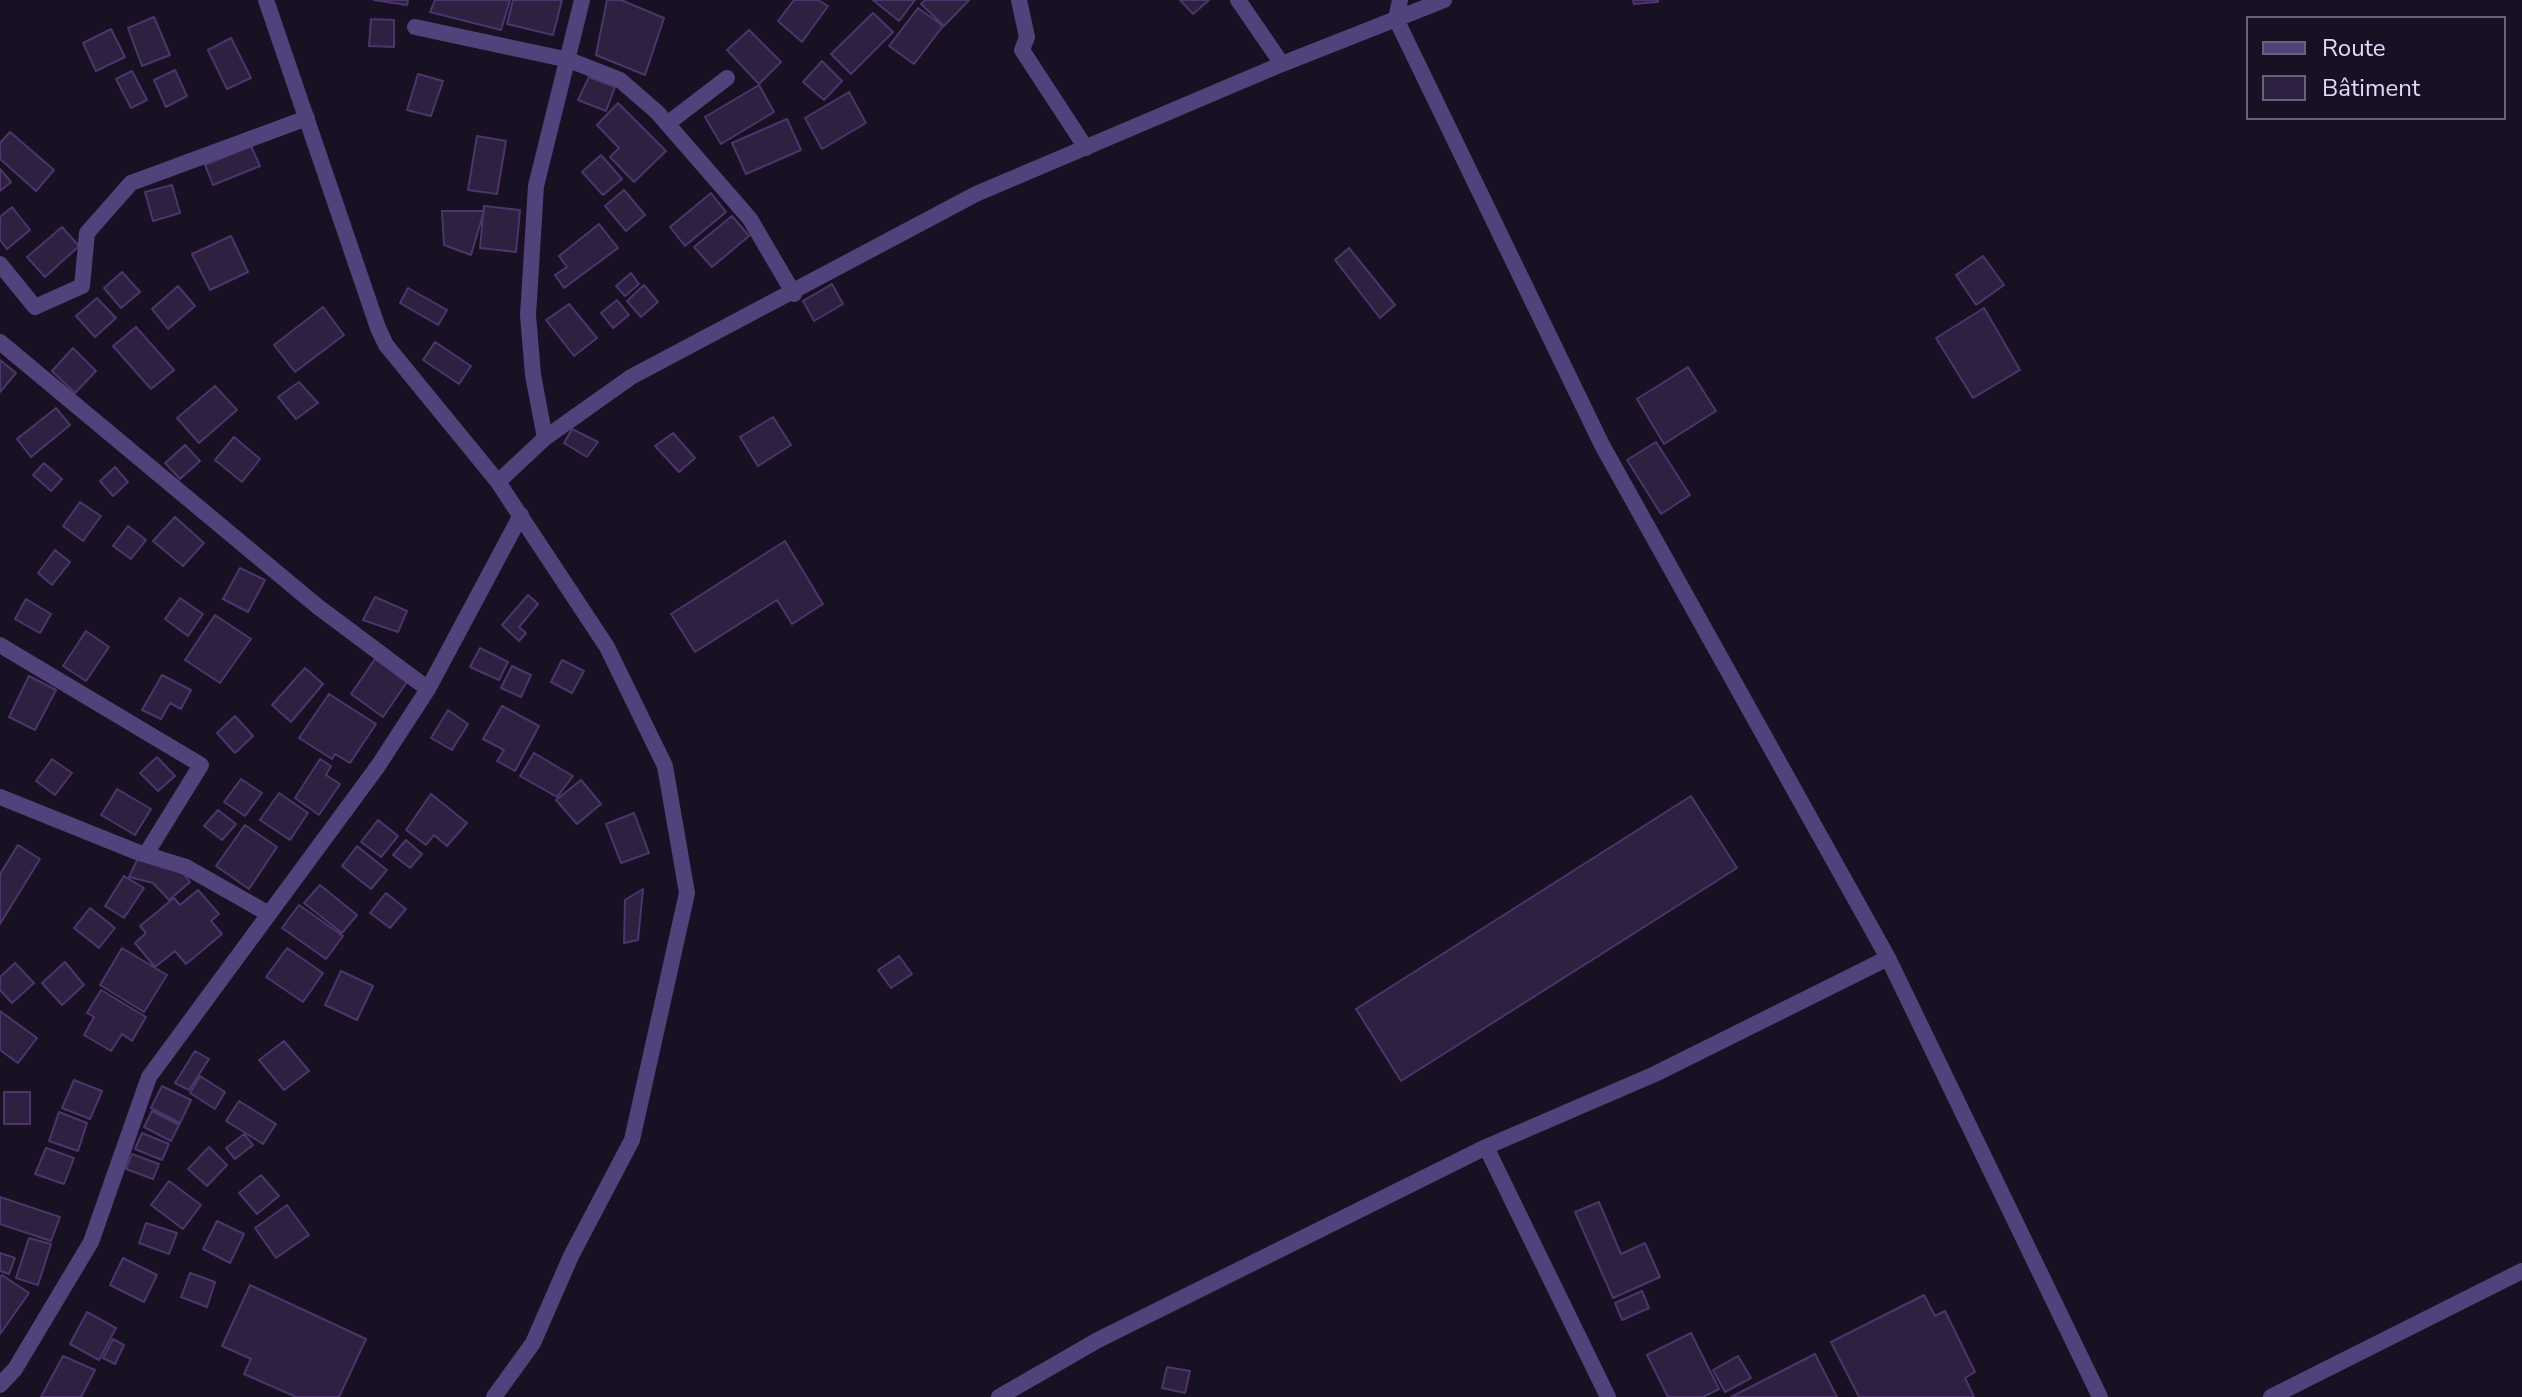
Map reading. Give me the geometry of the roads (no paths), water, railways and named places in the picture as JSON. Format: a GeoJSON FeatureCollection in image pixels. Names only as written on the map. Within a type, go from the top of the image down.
{"type":"FeatureCollection","features":[{"type":"Feature","properties":{"kind":"street"},"geometry":{"type":"LineString","coordinates":[[266,0],[364,296],[386,345],[498,482],[607,647],[665,766],[687,893],[632,1140],[571,1256],[533,1343],[494,1397]]}},
{"type":"Feature","properties":{"kind":"street"},"geometry":{"type":"LineString","coordinates":[[545,438],[533,375],[528,315],[536,186],[582,0]]}},
{"type":"Feature","properties":{"kind":"street"},"geometry":{"type":"LineString","coordinates":[[1019,0],[1027,37],[1022,50],[1086,148]]}},
{"type":"Feature","properties":{"kind":"street"},"geometry":{"type":"LineString","coordinates":[[1238,0],[1282,64]]}},
{"type":"Feature","properties":{"kind":"street"},"geometry":{"type":"LineString","coordinates":[[1400,0],[1396,19],[1602,445],[1888,958],[2100,1397]]}},
{"type":"Feature","properties":{"kind":"street"},"geometry":{"type":"LineString","coordinates":[[498,482],[545,438],[631,377],[794,294],[976,194],[1282,64],[1444,0]]}},
{"type":"Feature","properties":{"kind":"street"},"geometry":{"type":"LineString","coordinates":[[415,27],[569,60],[620,80],[667,124],[750,219],[794,294]]}},
{"type":"Feature","properties":{"kind":"street"},"geometry":{"type":"LineString","coordinates":[[667,124],[727,78]]}},
{"type":"Feature","properties":{"kind":"street"},"geometry":{"type":"LineString","coordinates":[[0,264],[35,307],[82,286],[87,233],[131,183],[307,118]]}},
{"type":"Feature","properties":{"kind":"street"},"geometry":{"type":"LineString","coordinates":[[0,342],[317,606],[428,689]]}},
{"type":"Feature","properties":{"kind":"street"},"geometry":{"type":"LineString","coordinates":[[0,1385],[15,1369],[91,1242],[149,1077],[378,766],[428,689],[521,515]]}},
{"type":"Feature","properties":{"kind":"street"},"geometry":{"type":"LineString","coordinates":[[0,645],[201,765],[146,854]]}},
{"type":"Feature","properties":{"kind":"street"},"geometry":{"type":"LineString","coordinates":[[0,797],[186,867],[269,914]]}},
{"type":"Feature","properties":{"kind":"street"},"geometry":{"type":"LineString","coordinates":[[999,1397],[1098,1340],[1486,1147],[1655,1074],[1888,958]]}},
{"type":"Feature","properties":{"kind":"street"},"geometry":{"type":"LineString","coordinates":[[1486,1147],[1608,1397]]}},
{"type":"Feature","properties":{"kind":"street"},"geometry":{"type":"LineString","coordinates":[[2271,1397],[2522,1271]]}}]}
